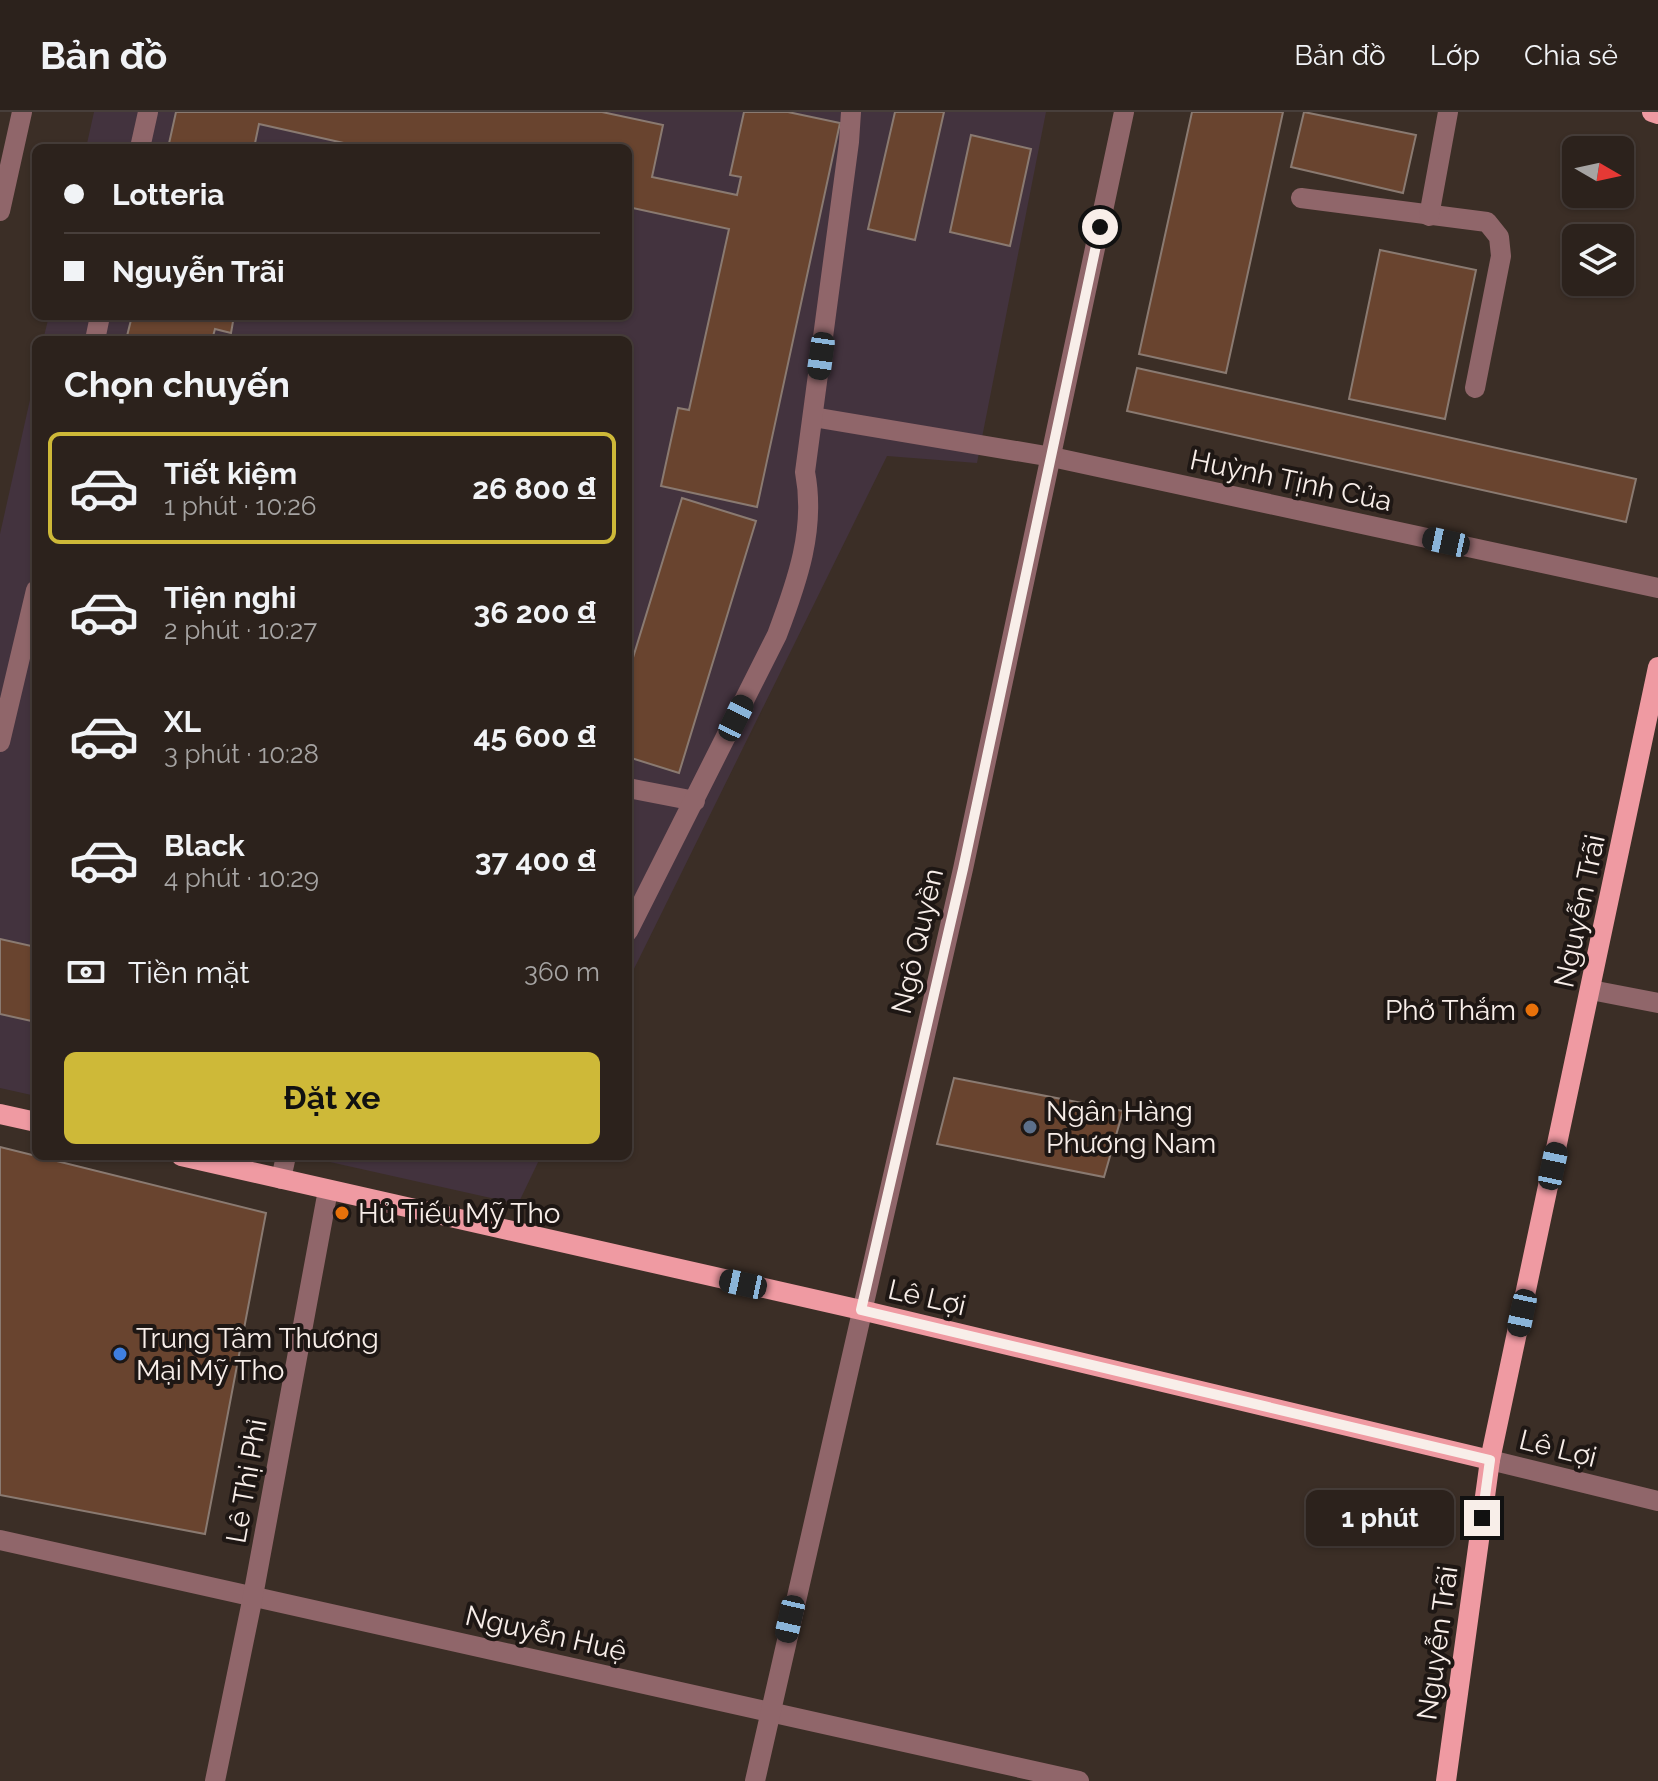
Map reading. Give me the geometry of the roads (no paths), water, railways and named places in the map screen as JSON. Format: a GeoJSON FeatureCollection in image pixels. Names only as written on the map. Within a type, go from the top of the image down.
{"type":"FeatureCollection","features":[{"type":"Feature","properties":{"kind":"main road"},"geometry":{"type":"LineString","coordinates":[[1652,112],[1658,114]]}},
{"type":"Feature","properties":{"kind":"main road","name":"Nguyễn Trãi"},"geometry":{"type":"LineString","coordinates":[[1446,1781],[1490,1460],[1658,667]]}},
{"type":"Feature","properties":{"kind":"main road"},"geometry":{"type":"LineString","coordinates":[[0,1114],[32,1121]]}},
{"type":"Feature","properties":{"kind":"main road","name":"Lê Lợi"},"geometry":{"type":"LineString","coordinates":[[198,1160],[861,1310],[1490,1460]]}},
{"type":"Feature","properties":{"kind":"street"},"geometry":{"type":"LineString","coordinates":[[0,211],[22,112]]}},
{"type":"Feature","properties":{"kind":"street"},"geometry":{"type":"LineString","coordinates":[[141,144],[148,112]]}},
{"type":"Feature","properties":{"kind":"street"},"geometry":{"type":"LineString","coordinates":[[632,923],[777,635],[794,590],[809,525],[809,493],[805,472],[851,112]]}},
{"type":"Feature","properties":{"kind":"street","name":"Ngô Quyền"},"geometry":{"type":"LineString","coordinates":[[755,1781],[963,869],[1124,112]]}},
{"type":"Feature","properties":{"kind":"street"},"geometry":{"type":"LineString","coordinates":[[1429,216],[1448,112]]}},
{"type":"Feature","properties":{"kind":"street"},"geometry":{"type":"LineString","coordinates":[[1301,198],[1487,222],[1499,237],[1501,256],[1475,388]]}},
{"type":"Feature","properties":{"kind":"street","name":"Huỳnh Tịnh Của"},"geometry":{"type":"LineString","coordinates":[[813,417],[1052,457],[1658,588]]}},
{"type":"Feature","properties":{"kind":"street"},"geometry":{"type":"LineString","coordinates":[[0,742],[28,664],[32,627]]}},
{"type":"Feature","properties":{"kind":"street"},"geometry":{"type":"LineString","coordinates":[[632,789],[695,801]]}},
{"type":"Feature","properties":{"kind":"street"},"geometry":{"type":"LineString","coordinates":[[1591,990],[1658,1003]]}},
{"type":"Feature","properties":{"kind":"street"},"geometry":{"type":"LineString","coordinates":[[281,1179],[285,1160]]}},
{"type":"Feature","properties":{"kind":"street","name":"Lê Thị Phỉ"},"geometry":{"type":"LineString","coordinates":[[215,1781],[253,1596],[328,1190]]}},
{"type":"Feature","properties":{"kind":"street","name":"Lê Lợi"},"geometry":{"type":"LineString","coordinates":[[1490,1460],[1658,1501]]}},
{"type":"Feature","properties":{"kind":"street","name":"Nguyễn Huệ"},"geometry":{"type":"LineString","coordinates":[[0,1540],[1079,1781]]}},
{"type":"Feature","properties":{"kind":"place","name":"Phở Thắm"},"geometry":{"type":"Point","coordinates":[1532,1010]}},
{"type":"Feature","properties":{"kind":"place","name":"Ngân Hàng Phương Nam"},"geometry":{"type":"Point","coordinates":[1030,1127]}},
{"type":"Feature","properties":{"kind":"place","name":"Hủ Tiếu Mỹ Tho"},"geometry":{"type":"Point","coordinates":[342,1213]}},
{"type":"Feature","properties":{"kind":"place","name":"Trung Tâm Thương Mại Mỹ Tho"},"geometry":{"type":"Point","coordinates":[120,1354]}}]}
